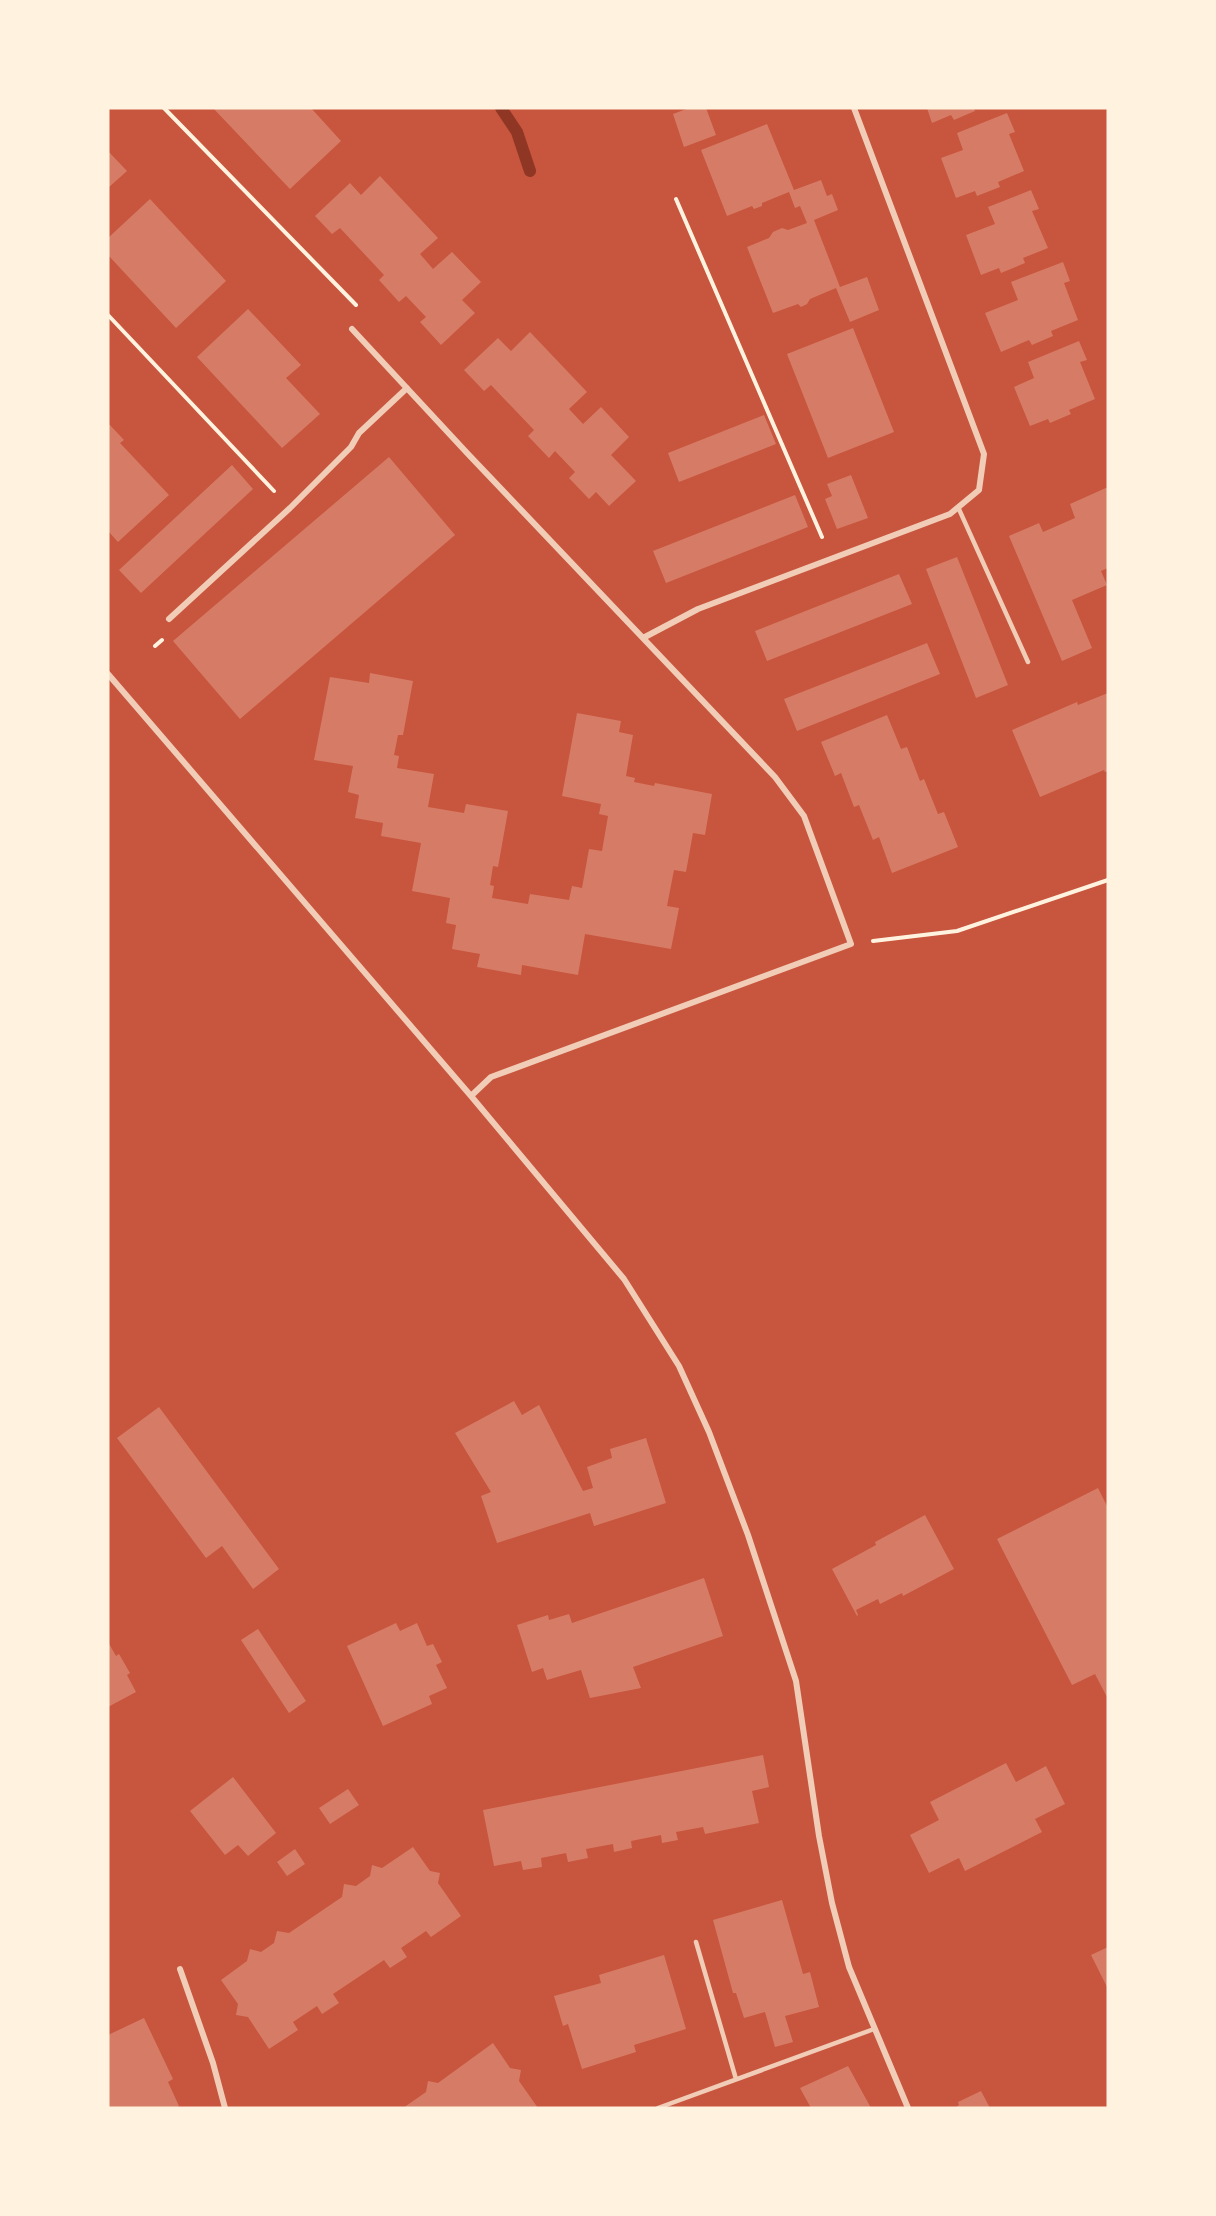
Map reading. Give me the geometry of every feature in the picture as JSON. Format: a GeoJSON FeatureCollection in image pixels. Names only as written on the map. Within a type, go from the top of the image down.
{"type":"FeatureCollection","features":[{"type":"Feature","properties":{"kind":"street"},"geometry":{"type":"LineString","coordinates":[[643,638],[698,609],[950,514],[979,490],[984,454],[854,108]]}},
{"type":"Feature","properties":{"kind":"street"},"geometry":{"type":"LineString","coordinates":[[352,329],[774,777],[804,816],[851,944],[492,1077],[471,1096]]}},
{"type":"Feature","properties":{"kind":"street"},"geometry":{"type":"LineString","coordinates":[[169,619],[290,508],[351,447],[359,433],[407,388]]}},
{"type":"Feature","properties":{"kind":"street"},"geometry":{"type":"LineString","coordinates":[[108,674],[471,1096],[624,1279],[679,1366],[709,1432],[748,1535],[795,1681],[819,1836],[832,1903],[849,1967],[908,2108]]}},
{"type":"Feature","properties":{"kind":"street"},"geometry":{"type":"LineString","coordinates":[[180,1969],[213,2063],[225,2108]]}},
{"type":"Feature","properties":{"kind":"lane"},"geometry":{"type":"LineString","coordinates":[[958,507],[1028,662]]}},
{"type":"Feature","properties":{"kind":"lane"},"geometry":{"type":"LineString","coordinates":[[696,1942],[736,2079]]}},
{"type":"Feature","properties":{"kind":"lane"},"geometry":{"type":"LineString","coordinates":[[658,2108],[874,2029]]}},
{"type":"Feature","properties":{"kind":"path"},"geometry":{"type":"LineString","coordinates":[[164,108],[357,305],[352,329]]}},
{"type":"Feature","properties":{"kind":"path"},"geometry":{"type":"LineString","coordinates":[[676,199],[831,557]]}},
{"type":"Feature","properties":{"kind":"path"},"geometry":{"type":"LineString","coordinates":[[108,315],[290,508]]}},
{"type":"Feature","properties":{"kind":"path"},"geometry":{"type":"LineString","coordinates":[[851,944],[957,931],[1108,880]]}},
{"type":"Feature","properties":{"kind":"building"},"geometry":{"type":"Polygon","coordinates":[[[213,108],[311,108],[341,141],[290,189],[213,108]]]}},
{"type":"Feature","properties":{"kind":"building"},"geometry":{"type":"Polygon","coordinates":[[[689,108],[706,108],[716,135],[684,147],[673,114],[689,108]]]}},
{"type":"Feature","properties":{"kind":"building"},"geometry":{"type":"Polygon","coordinates":[[[927,108],[974,108],[975,111],[954,120],[951,115],[932,123],[927,108]]]}},
{"type":"Feature","properties":{"kind":"building"},"geometry":{"type":"Polygon","coordinates":[[[1007,113],[1015,132],[1009,134],[1024,171],[998,182],[1000,187],[977,196],[975,191],[956,198],[941,158],[963,150],[957,133],[1007,113]]]}},
{"type":"Feature","properties":{"kind":"building"},"geometry":{"type":"Polygon","coordinates":[[[767,124],[794,190],[821,180],[827,196],[832,194],[838,210],[814,220],[840,287],[867,277],[879,310],[850,322],[836,288],[810,299],[801,307],[798,304],[773,313],[747,247],[769,238],[773,232],[782,228],[788,230],[807,223],[800,206],[795,208],[789,192],[762,203],[762,206],[754,209],[752,206],[727,216],[701,150],[767,124]]]}},
{"type":"Feature","properties":{"kind":"building"},"geometry":{"type":"Polygon","coordinates":[[[108,151],[127,171],[108,188],[108,151]]]}},
{"type":"Feature","properties":{"kind":"building"},"geometry":{"type":"Polygon","coordinates":[[[380,176],[438,238],[420,254],[433,269],[452,252],[481,282],[462,300],[475,313],[441,345],[420,322],[426,317],[406,296],[399,302],[379,280],[384,275],[340,228],[332,234],[315,216],[350,183],[361,195],[380,176]]]}},
{"type":"Feature","properties":{"kind":"building"},"geometry":{"type":"Polygon","coordinates":[[[1031,190],[1039,209],[1032,211],[1048,248],[1023,258],[1025,263],[1001,273],[999,268],[981,275],[966,235],[995,224],[988,207],[1031,190]]]}},
{"type":"Feature","properties":{"kind":"building"},"geometry":{"type":"Polygon","coordinates":[[[150,199],[226,281],[176,328],[108,255],[108,238],[150,199]]]}},
{"type":"Feature","properties":{"kind":"building"},"geometry":{"type":"Polygon","coordinates":[[[1063,262],[1070,281],[1064,283],[1078,320],[1051,331],[1053,336],[1032,345],[1029,340],[1001,352],[985,313],[1018,300],[1011,282],[1063,262]]]}},
{"type":"Feature","properties":{"kind":"building"},"geometry":{"type":"Polygon","coordinates":[[[248,309],[301,365],[286,378],[320,414],[282,448],[197,357],[248,309]]]}},
{"type":"Feature","properties":{"kind":"building"},"geometry":{"type":"Polygon","coordinates":[[[853,328],[894,432],[828,458],[787,354],[853,328]]]}},
{"type":"Feature","properties":{"kind":"building"},"geometry":{"type":"Polygon","coordinates":[[[530,332],[587,392],[569,409],[583,424],[601,407],[629,437],[611,455],[636,481],[609,506],[596,492],[589,499],[569,478],[575,472],[555,451],[549,458],[528,436],[534,430],[491,385],[484,391],[464,370],[498,338],[511,351],[530,332]]]}},
{"type":"Feature","properties":{"kind":"building"},"geometry":{"type":"Polygon","coordinates":[[[1079,341],[1087,360],[1080,362],[1095,399],[1069,410],[1071,414],[1050,423],[1048,419],[1030,426],[1014,387],[1034,378],[1028,362],[1079,341]]]}},
{"type":"Feature","properties":{"kind":"building"},"geometry":{"type":"Polygon","coordinates":[[[764,415],[776,444],[679,482],[668,453],[764,415]]]}},
{"type":"Feature","properties":{"kind":"building"},"geometry":{"type":"Polygon","coordinates":[[[108,423],[124,440],[120,443],[169,495],[118,542],[108,531],[108,423]]]}},
{"type":"Feature","properties":{"kind":"building"},"geometry":{"type":"Polygon","coordinates":[[[389,457],[455,535],[240,719],[173,641],[389,457]]]}},
{"type":"Feature","properties":{"kind":"building"},"geometry":{"type":"Polygon","coordinates":[[[232,465],[253,489],[141,593],[119,570],[232,465]]]}},
{"type":"Feature","properties":{"kind":"building"},"geometry":{"type":"Polygon","coordinates":[[[851,475],[868,518],[837,529],[825,499],[832,496],[827,484],[851,475]]]}},
{"type":"Feature","properties":{"kind":"building"},"geometry":{"type":"Polygon","coordinates":[[[1108,487],[1108,568],[1101,571],[1107,585],[1072,600],[1092,648],[1062,661],[1009,536],[1039,523],[1043,532],[1075,518],[1070,504],[1108,487]]]}},
{"type":"Feature","properties":{"kind":"building"},"geometry":{"type":"Polygon","coordinates":[[[795,495],[808,527],[666,583],[653,551],[795,495]]]}},
{"type":"Feature","properties":{"kind":"building"},"geometry":{"type":"Polygon","coordinates":[[[957,557],[1008,685],[976,698],[926,569],[957,557]]]}},
{"type":"Feature","properties":{"kind":"building"},"geometry":{"type":"Polygon","coordinates":[[[899,574],[912,604],[767,661],[755,631],[899,574]]]}},
{"type":"Feature","properties":{"kind":"building"},"geometry":{"type":"Polygon","coordinates":[[[927,643],[940,674],[797,731],[784,699],[927,643]]]}},
{"type":"Feature","properties":{"kind":"building"},"geometry":{"type":"Polygon","coordinates":[[[370,673],[413,681],[403,735],[398,735],[394,755],[399,756],[397,768],[434,774],[428,807],[464,813],[466,804],[508,811],[498,867],[493,866],[490,885],[494,886],[492,898],[528,904],[530,894],[569,900],[572,886],[582,888],[589,849],[602,851],[608,816],[599,814],[601,804],[562,796],[577,713],[621,721],[619,732],[633,735],[626,776],[635,778],[634,782],[654,786],[655,783],[712,794],[705,835],[693,833],[686,872],[674,870],[667,906],[679,908],[671,949],[585,934],[578,975],[522,965],[521,975],[477,967],[480,954],[452,949],[456,925],[446,923],[450,898],[412,891],[421,843],[381,836],[383,823],[355,818],[359,795],[348,792],[353,766],[314,760],[330,677],[369,683],[370,673]]]}},
{"type":"Feature","properties":{"kind":"building"},"geometry":{"type":"Polygon","coordinates":[[[1108,693],[1108,771],[1104,770],[1040,797],[1012,730],[1077,702],[1078,705],[1108,693]]]}},
{"type":"Feature","properties":{"kind":"building"},"geometry":{"type":"Polygon","coordinates":[[[887,715],[901,749],[907,747],[920,781],[924,779],[938,814],[944,812],[958,847],[892,873],[879,837],[873,840],[859,805],[854,807],[841,773],[835,776],[821,742],[887,715]]]}},
{"type":"Feature","properties":{"kind":"building"},"geometry":{"type":"Polygon","coordinates":[[[514,1401],[522,1415],[539,1405],[583,1491],[593,1488],[587,1467],[612,1458],[610,1449],[646,1438],[666,1503],[594,1526],[590,1513],[497,1543],[481,1496],[491,1492],[455,1433],[514,1401]]]}},
{"type":"Feature","properties":{"kind":"building"},"geometry":{"type":"Polygon","coordinates":[[[159,1407],[279,1569],[253,1589],[222,1546],[206,1558],[117,1438],[159,1407]]]}},
{"type":"Feature","properties":{"kind":"building"},"geometry":{"type":"Polygon","coordinates":[[[1098,1488],[1108,1508],[1108,1699],[1095,1674],[1072,1685],[997,1539],[1098,1488]]]}},
{"type":"Feature","properties":{"kind":"building"},"geometry":{"type":"Polygon","coordinates":[[[925,1515],[954,1569],[903,1596],[902,1593],[880,1604],[878,1599],[856,1610],[857,1616],[832,1569],[925,1515]]]}},
{"type":"Feature","properties":{"kind":"building"},"geometry":{"type":"Polygon","coordinates":[[[704,1578],[723,1636],[633,1667],[641,1688],[590,1698],[581,1670],[547,1680],[543,1668],[532,1672],[517,1625],[548,1615],[549,1620],[569,1614],[572,1623],[704,1578]]]}},
{"type":"Feature","properties":{"kind":"building"},"geometry":{"type":"Polygon","coordinates":[[[396,1623],[400,1631],[417,1623],[427,1646],[433,1644],[442,1662],[436,1665],[447,1688],[429,1696],[432,1704],[383,1726],[347,1646],[396,1623]]]}},
{"type":"Feature","properties":{"kind":"building"},"geometry":{"type":"Polygon","coordinates":[[[258,1629],[306,1701],[289,1713],[241,1640],[258,1629]]]}},
{"type":"Feature","properties":{"kind":"building"},"geometry":{"type":"Polygon","coordinates":[[[108,1642],[116,1656],[119,1654],[130,1673],[127,1675],[136,1692],[108,1707],[108,1642]]]}},
{"type":"Feature","properties":{"kind":"building"},"geometry":{"type":"Polygon","coordinates":[[[763,1755],[769,1787],[752,1791],[759,1823],[705,1834],[703,1827],[676,1832],[678,1840],[662,1843],[661,1835],[631,1841],[632,1848],[614,1852],[613,1844],[586,1849],[588,1858],[568,1862],[566,1853],[541,1858],[542,1867],[523,1870],[521,1861],[494,1866],[483,1810],[763,1755]]]}},
{"type":"Feature","properties":{"kind":"building"},"geometry":{"type":"Polygon","coordinates":[[[1006,1763],[1016,1782],[1046,1766],[1065,1804],[1035,1819],[1042,1832],[965,1871],[959,1858],[929,1873],[910,1835],[939,1820],[930,1802],[1006,1763]]]}},
{"type":"Feature","properties":{"kind":"building"},"geometry":{"type":"Polygon","coordinates":[[[233,1777],[276,1833],[248,1856],[238,1845],[225,1855],[190,1811],[233,1777]]]}},
{"type":"Feature","properties":{"kind":"building"},"geometry":{"type":"Polygon","coordinates":[[[348,1789],[359,1805],[330,1824],[319,1808],[348,1789]]]}},
{"type":"Feature","properties":{"kind":"building"},"geometry":{"type":"Polygon","coordinates":[[[413,1847],[430,1871],[440,1873],[438,1883],[461,1916],[431,1937],[426,1931],[401,1948],[407,1957],[390,1968],[384,1960],[333,1994],[339,2003],[322,2014],[317,2006],[293,2022],[298,2030],[269,2049],[248,2017],[236,2015],[238,2004],[221,1980],[247,1961],[250,1949],[261,1952],[274,1943],[277,1931],[289,1933],[342,1897],[344,1884],[356,1886],[370,1876],[372,1865],[382,1868],[413,1847]]]}},
{"type":"Feature","properties":{"kind":"building"},"geometry":{"type":"Polygon","coordinates":[[[295,1849],[305,1864],[287,1876],[277,1862],[295,1849]]]}},
{"type":"Feature","properties":{"kind":"building"},"geometry":{"type":"Polygon","coordinates":[[[782,1900],[803,1974],[810,1972],[819,2007],[785,2016],[793,2042],[775,2047],[765,2012],[744,2018],[736,1993],[733,1993],[713,1920],[782,1900]]]}},
{"type":"Feature","properties":{"kind":"building"},"geometry":{"type":"Polygon","coordinates":[[[1108,1947],[1108,1989],[1091,1955],[1108,1947]]]}},
{"type":"Feature","properties":{"kind":"building"},"geometry":{"type":"Polygon","coordinates":[[[664,1955],[686,2029],[634,2045],[636,2052],[582,2069],[568,2024],[563,2026],[554,1996],[601,1983],[599,1975],[664,1955]]]}},
{"type":"Feature","properties":{"kind":"building"},"geometry":{"type":"Polygon","coordinates":[[[144,2018],[173,2079],[168,2082],[179,2106],[175,2108],[108,2108],[108,2035],[144,2018]]]}},
{"type":"Feature","properties":{"kind":"building"},"geometry":{"type":"Polygon","coordinates":[[[493,2043],[510,2068],[521,2070],[519,2081],[538,2108],[403,2108],[426,2092],[428,2081],[438,2083],[493,2043]]]}},
{"type":"Feature","properties":{"kind":"building"},"geometry":{"type":"Polygon","coordinates":[[[848,2066],[871,2108],[811,2108],[800,2088],[848,2066]]]}},
{"type":"Feature","properties":{"kind":"building"},"geometry":{"type":"Polygon","coordinates":[[[981,2091],[990,2108],[955,2108],[959,2105],[958,2102],[981,2091]]]}},
{"type":"Feature","properties":{"kind":"waterway"},"geometry":{"type":"LineString","coordinates":[[501,108],[517,132],[530,171]]}}]}
